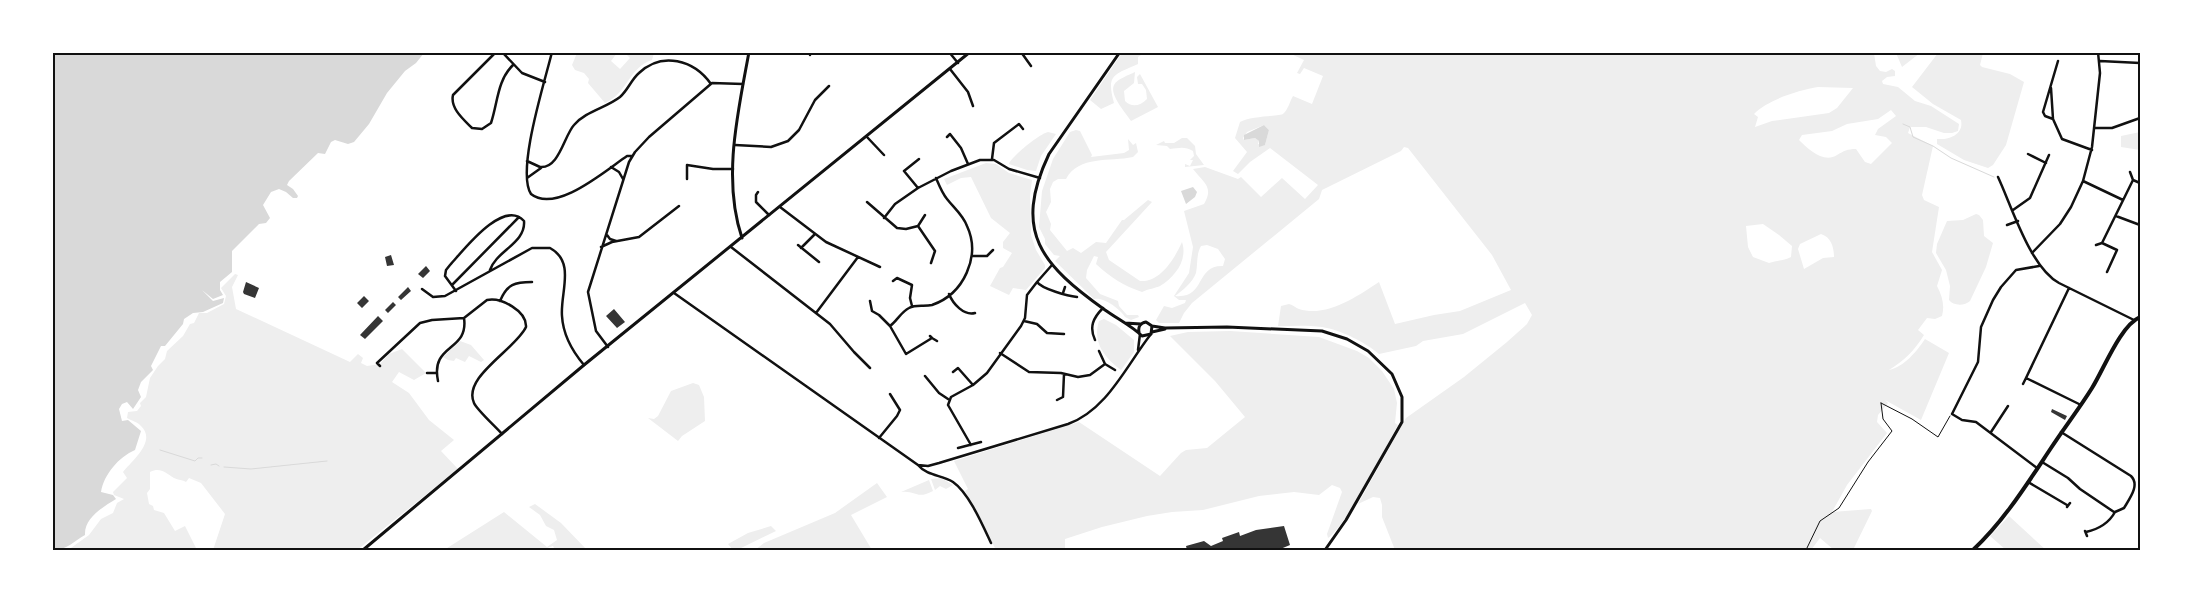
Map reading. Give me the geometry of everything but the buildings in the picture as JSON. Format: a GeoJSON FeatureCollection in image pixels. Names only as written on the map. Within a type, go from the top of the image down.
{"type":"FeatureCollection","features":[{"type":"Feature","properties":{"kind":"main road"},"geometry":{"type":"LineString","coordinates":[[1972,550],[1994,529],[2028,482],[2081,405],[2120,338],[2134,320],[2140,317]]}},
{"type":"Feature","properties":{"kind":"street"},"geometry":{"type":"LineString","coordinates":[[496,52],[453,95],[453,106],[472,128],[482,129],[491,123],[500,86],[506,73],[513,65]]}},
{"type":"Feature","properties":{"kind":"street"},"geometry":{"type":"LineString","coordinates":[[502,52],[523,74],[545,82]]}},
{"type":"Feature","properties":{"kind":"street"},"geometry":{"type":"LineString","coordinates":[[552,52],[527,161],[526,179],[528,188],[534,196],[556,199],[565,196],[628,156],[632,156]]}},
{"type":"Feature","properties":{"kind":"street"},"geometry":{"type":"LineString","coordinates":[[742,238],[733,202],[733,169],[743,84],[749,52]]}},
{"type":"Feature","properties":{"kind":"street"},"geometry":{"type":"LineString","coordinates":[[949,52],[958,63]]}},
{"type":"Feature","properties":{"kind":"street"},"geometry":{"type":"LineString","coordinates":[[363,550],[584,366],[970,52]]}},
{"type":"Feature","properties":{"kind":"street"},"geometry":{"type":"LineString","coordinates":[[1021,52],[1031,66]]}},
{"type":"Feature","properties":{"kind":"street"},"geometry":{"type":"LineString","coordinates":[[1120,52],[1054,144],[1040,178],[1034,206],[1034,229],[1042,252],[1052,265],[1103,308],[1146,336],[1165,328]]}},
{"type":"Feature","properties":{"kind":"street"},"geometry":{"type":"LineString","coordinates":[[2032,253],[2062,221],[2083,181],[2092,150],[2100,61],[2098,52]]}},
{"type":"Feature","properties":{"kind":"street"},"geometry":{"type":"LineString","coordinates":[[526,179],[532,173],[550,164],[575,123],[620,96],[636,75],[648,65],[667,59],[678,60],[700,72],[711,84]]}},
{"type":"Feature","properties":{"kind":"street"},"geometry":{"type":"LineString","coordinates":[[2053,119],[2045,116],[2043,113],[2058,61]]}},
{"type":"Feature","properties":{"kind":"street"},"geometry":{"type":"LineString","coordinates":[[2100,61],[2140,63]]}},
{"type":"Feature","properties":{"kind":"street"},"geometry":{"type":"LineString","coordinates":[[950,69],[974,101],[973,106]]}},
{"type":"Feature","properties":{"kind":"street"},"geometry":{"type":"LineString","coordinates":[[608,347],[596,331],[588,296],[589,287],[632,156],[649,138],[711,84],[715,82],[743,84]]}},
{"type":"Feature","properties":{"kind":"street"},"geometry":{"type":"LineString","coordinates":[[735,145],[772,147],[788,141],[799,130],[812,103],[829,86]]}},
{"type":"Feature","properties":{"kind":"street"},"geometry":{"type":"LineString","coordinates":[[2051,88],[2053,119],[2064,140],[2092,150]]}},
{"type":"Feature","properties":{"kind":"street"},"geometry":{"type":"LineString","coordinates":[[824,90],[827,93]]}},
{"type":"Feature","properties":{"kind":"street"},"geometry":{"type":"LineString","coordinates":[[2094,128],[2112,128],[2140,118]]}},
{"type":"Feature","properties":{"kind":"street"},"geometry":{"type":"LineString","coordinates":[[992,159],[994,143],[1019,124],[1023,129]]}},
{"type":"Feature","properties":{"kind":"street"},"geometry":{"type":"LineString","coordinates":[[946,137],[954,132]]}},
{"type":"Feature","properties":{"kind":"street"},"geometry":{"type":"LineString","coordinates":[[950,134],[963,151],[968,164]]}},
{"type":"Feature","properties":{"kind":"street"},"geometry":{"type":"LineString","coordinates":[[866,137],[884,155]]}},
{"type":"Feature","properties":{"kind":"street"},"geometry":{"type":"LineString","coordinates":[[2028,154],[2046,163]]}},
{"type":"Feature","properties":{"kind":"street"},"geometry":{"type":"LineString","coordinates":[[2013,210],[2029,199],[2049,155]]}},
{"type":"Feature","properties":{"kind":"street"},"geometry":{"type":"LineString","coordinates":[[900,174],[919,159]]}},
{"type":"Feature","properties":{"kind":"street"},"geometry":{"type":"LineString","coordinates":[[884,218],[894,204],[918,188],[968,164],[992,159],[1009,169],[1040,178]]}},
{"type":"Feature","properties":{"kind":"street"},"geometry":{"type":"LineString","coordinates":[[527,161],[543,168]]}},
{"type":"Feature","properties":{"kind":"street"},"geometry":{"type":"LineString","coordinates":[[687,179],[687,164],[713,169],[733,169]]}},
{"type":"Feature","properties":{"kind":"street"},"geometry":{"type":"LineString","coordinates":[[610,167],[619,172],[623,179]]}},
{"type":"Feature","properties":{"kind":"street"},"geometry":{"type":"LineString","coordinates":[[904,171],[918,188]]}},
{"type":"Feature","properties":{"kind":"street"},"geometry":{"type":"LineString","coordinates":[[2130,172],[2133,180],[2140,183]]}},
{"type":"Feature","properties":{"kind":"street"},"geometry":{"type":"LineString","coordinates":[[1998,177],[2032,253],[2039,266],[2050,278],[2134,320]]}},
{"type":"Feature","properties":{"kind":"street"},"geometry":{"type":"LineString","coordinates":[[890,326],[912,306],[932,304],[949,294],[963,281],[972,256],[971,237],[966,223],[947,199],[936,178]]}},
{"type":"Feature","properties":{"kind":"street"},"geometry":{"type":"LineString","coordinates":[[2102,243],[2133,180]]}},
{"type":"Feature","properties":{"kind":"street"},"geometry":{"type":"LineString","coordinates":[[2083,181],[2123,200]]}},
{"type":"Feature","properties":{"kind":"street"},"geometry":{"type":"LineString","coordinates":[[756,193],[757,203],[770,216]]}},
{"type":"Feature","properties":{"kind":"street"},"geometry":{"type":"LineString","coordinates":[[871,205],[874,201]]}},
{"type":"Feature","properties":{"kind":"street"},"geometry":{"type":"LineString","coordinates":[[868,202],[884,218],[899,229],[918,226],[925,215]]}},
{"type":"Feature","properties":{"kind":"street"},"geometry":{"type":"LineString","coordinates":[[601,247],[642,235],[680,206]]}},
{"type":"Feature","properties":{"kind":"street"},"geometry":{"type":"LineString","coordinates":[[780,207],[831,245],[880,267]]}},
{"type":"Feature","properties":{"kind":"street"},"geometry":{"type":"LineString","coordinates":[[676,209],[680,214]]}},
{"type":"Feature","properties":{"kind":"street"},"geometry":{"type":"LineString","coordinates":[[456,291],[445,276],[446,270],[492,221],[506,216],[519,217],[524,221],[522,234],[494,262],[490,271]]}},
{"type":"Feature","properties":{"kind":"street"},"geometry":{"type":"LineString","coordinates":[[2116,216],[2140,225]]}},
{"type":"Feature","properties":{"kind":"street"},"geometry":{"type":"LineString","coordinates":[[452,285],[519,217]]}},
{"type":"Feature","properties":{"kind":"street"},"geometry":{"type":"LineString","coordinates":[[2007,225],[2018,221]]}},
{"type":"Feature","properties":{"kind":"street"},"geometry":{"type":"LineString","coordinates":[[918,226],[935,253]]}},
{"type":"Feature","properties":{"kind":"street"},"geometry":{"type":"LineString","coordinates":[[606,233],[610,239],[617,241]]}},
{"type":"Feature","properties":{"kind":"street"},"geometry":{"type":"LineString","coordinates":[[801,248],[816,234]]}},
{"type":"Feature","properties":{"kind":"street"},"geometry":{"type":"LineString","coordinates":[[2096,245],[2102,243],[2118,249],[2107,272]]}},
{"type":"Feature","properties":{"kind":"street"},"geometry":{"type":"LineString","coordinates":[[798,245],[820,262]]}},
{"type":"Feature","properties":{"kind":"street"},"geometry":{"type":"LineString","coordinates":[[422,289],[433,297],[440,297],[456,291],[535,247],[548,247],[557,253],[565,269],[562,310],[564,331],[584,366]]}},
{"type":"Feature","properties":{"kind":"street"},"geometry":{"type":"LineString","coordinates":[[732,247],[832,326],[870,368]]}},
{"type":"Feature","properties":{"kind":"street"},"geometry":{"type":"LineString","coordinates":[[972,256],[986,256],[993,250]]}},
{"type":"Feature","properties":{"kind":"street"},"geometry":{"type":"LineString","coordinates":[[935,253],[942,253]]}},
{"type":"Feature","properties":{"kind":"street"},"geometry":{"type":"LineString","coordinates":[[931,263],[935,253]]}},
{"type":"Feature","properties":{"kind":"street"},"geometry":{"type":"LineString","coordinates":[[986,256],[987,261]]}},
{"type":"Feature","properties":{"kind":"street"},"geometry":{"type":"LineString","coordinates":[[816,313],[858,257]]}},
{"type":"Feature","properties":{"kind":"street"},"geometry":{"type":"LineString","coordinates":[[948,399],[983,378],[1024,321],[1027,295],[1052,265]]}},
{"type":"Feature","properties":{"kind":"street"},"geometry":{"type":"LineString","coordinates":[[2037,468],[1975,421],[1962,420],[1952,414],[1976,365],[1983,322],[2001,287],[2017,270],[2039,266]]}},
{"type":"Feature","properties":{"kind":"street"},"geometry":{"type":"LineString","coordinates":[[893,281],[896,276],[912,285],[910,298],[912,306]]}},
{"type":"Feature","properties":{"kind":"street"},"geometry":{"type":"LineString","coordinates":[[500,301],[505,290],[516,282],[532,282]]}},
{"type":"Feature","properties":{"kind":"street"},"geometry":{"type":"LineString","coordinates":[[1037,282],[1043,288],[1077,297]]}},
{"type":"Feature","properties":{"kind":"street"},"geometry":{"type":"LineString","coordinates":[[1063,293],[1065,287]]}},
{"type":"Feature","properties":{"kind":"street"},"geometry":{"type":"LineString","coordinates":[[2023,384],[2069,288]]}},
{"type":"Feature","properties":{"kind":"street"},"geometry":{"type":"LineString","coordinates":[[674,293],[918,465],[925,472],[945,478],[958,487],[991,543]]}},
{"type":"Feature","properties":{"kind":"street"},"geometry":{"type":"LineString","coordinates":[[949,294],[960,309],[969,316],[975,313]]}},
{"type":"Feature","properties":{"kind":"street"},"geometry":{"type":"LineString","coordinates":[[380,366],[377,363],[385,354],[420,323],[432,320],[464,318],[487,300],[500,301],[522,314],[526,321],[526,327],[496,361],[479,376],[473,389],[472,397],[475,406],[502,434]]}},
{"type":"Feature","properties":{"kind":"street"},"geometry":{"type":"LineString","coordinates":[[870,301],[872,311],[890,326],[906,354],[931,337],[937,341]]}},
{"type":"Feature","properties":{"kind":"street"},"geometry":{"type":"LineString","coordinates":[[1094,340],[1092,335],[1093,322],[1103,308]]}},
{"type":"Feature","properties":{"kind":"street"},"geometry":{"type":"LineString","coordinates":[[868,314],[872,311]]}},
{"type":"Feature","properties":{"kind":"street"},"geometry":{"type":"LineString","coordinates":[[438,381],[437,373],[441,356],[465,332],[464,318]]}},
{"type":"Feature","properties":{"kind":"street"},"geometry":{"type":"LineString","coordinates":[[1024,321],[1036,324],[1047,333],[1064,334]]}},
{"type":"Feature","properties":{"kind":"street"},"geometry":{"type":"LineString","coordinates":[[1124,323],[1141,324],[1146,322],[1152,326],[1165,328],[1227,327],[1322,330],[1347,339],[1368,351],[1392,374],[1402,397],[1402,422],[1346,520],[1325,550]]}},
{"type":"Feature","properties":{"kind":"street"},"geometry":{"type":"LineString","coordinates":[[1137,351],[1141,324]]}},
{"type":"Feature","properties":{"kind":"street"},"geometry":{"type":"LineString","coordinates":[[918,465],[928,466],[939,463],[1078,420],[1099,404],[1151,333],[1152,326]]}},
{"type":"Feature","properties":{"kind":"street"},"geometry":{"type":"LineString","coordinates":[[1056,329],[1056,334]]}},
{"type":"Feature","properties":{"kind":"street"},"geometry":{"type":"LineString","coordinates":[[1087,337],[1092,335]]}},
{"type":"Feature","properties":{"kind":"street"},"geometry":{"type":"LineString","coordinates":[[1099,351],[1105,364],[1115,370]]}},
{"type":"Feature","properties":{"kind":"street"},"geometry":{"type":"LineString","coordinates":[[1000,353],[1029,372],[1064,374],[1078,377],[1090,375],[1105,364]]}},
{"type":"Feature","properties":{"kind":"street"},"geometry":{"type":"LineString","coordinates":[[866,363],[870,360]]}},
{"type":"Feature","properties":{"kind":"street"},"geometry":{"type":"LineString","coordinates":[[957,363],[958,368],[973,385]]}},
{"type":"Feature","properties":{"kind":"street"},"geometry":{"type":"LineString","coordinates":[[953,372],[958,368]]}},
{"type":"Feature","properties":{"kind":"street"},"geometry":{"type":"LineString","coordinates":[[1028,376],[1029,372]]}},
{"type":"Feature","properties":{"kind":"street"},"geometry":{"type":"LineString","coordinates":[[427,373],[437,373]]}},
{"type":"Feature","properties":{"kind":"street"},"geometry":{"type":"LineString","coordinates":[[1063,398],[1064,374]]}},
{"type":"Feature","properties":{"kind":"street"},"geometry":{"type":"LineString","coordinates":[[1090,375],[1092,380]]}},
{"type":"Feature","properties":{"kind":"street"},"geometry":{"type":"LineString","coordinates":[[926,376],[943,397],[948,399]]}},
{"type":"Feature","properties":{"kind":"street"},"geometry":{"type":"LineString","coordinates":[[2026,378],[2081,405]]}},
{"type":"Feature","properties":{"kind":"street"},"geometry":{"type":"LineString","coordinates":[[927,386],[931,383]]}},
{"type":"Feature","properties":{"kind":"street"},"geometry":{"type":"LineString","coordinates":[[890,394],[900,410]]}},
{"type":"Feature","properties":{"kind":"street"},"geometry":{"type":"LineString","coordinates":[[1057,400],[1063,398],[1067,400]]}},
{"type":"Feature","properties":{"kind":"street"},"geometry":{"type":"LineString","coordinates":[[948,399],[948,408],[970,445]]}},
{"type":"Feature","properties":{"kind":"street"},"geometry":{"type":"LineString","coordinates":[[1991,433],[2008,406]]}},
{"type":"Feature","properties":{"kind":"street"},"geometry":{"type":"LineString","coordinates":[[879,438],[900,410],[905,408]]}},
{"type":"Feature","properties":{"kind":"street"},"geometry":{"type":"LineString","coordinates":[[960,428],[966,425]]}},
{"type":"Feature","properties":{"kind":"street"},"geometry":{"type":"LineString","coordinates":[[2062,432],[2134,478],[2135,486],[2125,507],[2114,512],[2111,518],[2099,528],[2086,533]]}},
{"type":"Feature","properties":{"kind":"street"},"geometry":{"type":"LineString","coordinates":[[958,448],[981,442]]}},
{"type":"Feature","properties":{"kind":"street"},"geometry":{"type":"LineString","coordinates":[[2042,462],[2068,478],[2080,489],[2114,512]]}},
{"type":"Feature","properties":{"kind":"street"},"geometry":{"type":"LineString","coordinates":[[2028,482],[2068,505]]}},
{"type":"Feature","properties":{"kind":"path"},"geometry":{"type":"LineString","coordinates":[[1806,550],[1820,521],[1839,508],[1868,462],[1892,431],[1883,419],[1881,403],[1912,419],[1938,438],[1952,414]]}},
{"type":"Feature","properties":{"kind":"shaded area"},"geometry":{"type":"Polygon","coordinates":[[[1896,52],[1920,53],[1902,67],[1896,52]]]}},
{"type":"Feature","properties":{"kind":"shaded area"},"geometry":{"type":"Polygon","coordinates":[[[52,53],[424,53],[416,63],[405,71],[387,93],[369,124],[354,142],[348,144],[335,140],[331,142],[325,154],[318,153],[289,181],[287,185],[293,189],[298,196],[297,198],[293,198],[279,189],[271,192],[263,205],[270,218],[266,223],[259,224],[232,251],[232,272],[220,282],[220,290],[223,295],[213,299],[202,290],[213,301],[224,298],[223,303],[203,312],[193,313],[184,319],[183,324],[165,346],[161,346],[151,366],[153,370],[141,382],[138,390],[141,397],[133,409],[127,402],[122,404],[119,409],[122,421],[128,420],[141,431],[135,450],[123,457],[105,479],[101,492],[113,495],[116,499],[100,509],[91,518],[85,535],[66,547],[57,550],[52,550],[52,53]]]}},
{"type":"Feature","properties":{"kind":"shaded area"},"geometry":{"type":"Polygon","coordinates":[[[577,53],[617,53],[611,61],[620,69],[630,58],[625,53],[654,53],[652,60],[638,68],[618,93],[605,103],[588,83],[589,79],[584,73],[575,70],[572,65],[577,53]]]}},
{"type":"Feature","properties":{"kind":"shaded area"},"geometry":{"type":"Polygon","coordinates":[[[1122,53],[1144,53],[1138,57],[1138,64],[1114,77],[1111,86],[1114,103],[1101,109],[1090,100],[1122,53]]]}},
{"type":"Feature","properties":{"kind":"shaded area"},"geometry":{"type":"Polygon","coordinates":[[[1289,53],[1874,53],[1876,66],[1880,71],[1886,72],[1892,69],[1895,71],[1895,76],[1887,77],[1882,81],[1883,84],[1898,87],[1915,101],[1931,106],[1959,124],[1958,131],[1952,133],[1944,133],[1926,127],[1910,127],[1908,133],[1933,146],[1922,195],[1924,200],[1939,207],[1932,252],[1942,270],[1937,286],[1942,297],[1943,308],[1942,316],[1935,319],[1927,318],[1918,330],[1924,335],[1917,346],[1909,355],[1889,370],[1905,362],[1925,339],[1949,353],[1921,420],[1885,400],[1888,403],[1878,415],[1877,422],[1887,433],[1847,485],[1832,512],[1871,509],[1872,511],[1853,550],[1834,550],[1820,538],[1811,550],[1395,550],[1382,517],[1380,498],[1373,497],[1358,504],[1406,418],[1464,377],[1507,342],[1527,324],[1532,315],[1525,303],[1463,334],[1423,341],[1416,346],[1379,354],[1367,345],[1337,331],[1311,326],[1278,326],[1281,306],[1289,304],[1299,309],[1320,311],[1352,299],[1379,282],[1395,324],[1460,311],[1511,290],[1492,255],[1408,148],[1404,147],[1401,151],[1322,190],[1319,199],[1192,303],[1179,323],[1159,323],[1156,320],[1164,306],[1172,308],[1185,303],[1186,300],[1179,300],[1174,296],[1189,273],[1193,247],[1184,211],[1204,204],[1208,193],[1206,185],[1193,169],[1205,167],[1238,179],[1241,177],[1261,197],[1282,178],[1305,199],[1318,185],[1270,148],[1250,162],[1238,174],[1233,171],[1247,152],[1235,138],[1240,122],[1251,118],[1283,114],[1293,96],[1312,104],[1323,76],[1304,68],[1300,74],[1297,73],[1304,60],[1289,53]],[[1810,88],[1784,96],[1767,104],[1754,114],[1758,117],[1755,127],[1772,121],[1829,113],[1837,108],[1853,88],[1810,88]],[[1891,110],[1878,119],[1847,124],[1832,131],[1802,135],[1799,140],[1817,154],[1827,158],[1844,151],[1856,149],[1865,162],[1871,164],[1892,143],[1886,137],[1875,135],[1878,129],[1896,116],[1891,110]],[[1264,125],[1247,132],[1243,138],[1244,140],[1255,138],[1259,141],[1258,144],[1265,145],[1269,130],[1264,125]],[[1763,224],[1746,226],[1748,247],[1753,257],[1769,263],[1791,257],[1792,246],[1779,235],[1763,224]],[[1821,234],[1800,244],[1798,249],[1804,269],[1823,258],[1834,257],[1831,243],[1827,237],[1821,234]],[[1207,245],[1201,246],[1195,276],[1175,296],[1185,296],[1192,292],[1208,271],[1214,267],[1223,266],[1225,259],[1218,249],[1207,245]]]}},
{"type":"Feature","properties":{"kind":"shaded area"},"geometry":{"type":"Polygon","coordinates":[[[1938,53],[1983,53],[1980,65],[1982,67],[2010,74],[2024,82],[2006,145],[1993,165],[1988,168],[1964,160],[1937,144],[1937,139],[1951,137],[1958,132],[1961,120],[1933,104],[1912,87],[1938,53]]]}},
{"type":"Feature","properties":{"kind":"shaded area"},"geometry":{"type":"Polygon","coordinates":[[[1135,72],[1134,83],[1124,91],[1125,101],[1130,105],[1136,105],[1147,99],[1146,90],[1142,84],[1138,84],[1137,77],[1140,74],[1158,107],[1131,121],[1116,99],[1113,89],[1114,85],[1123,77],[1135,72]]]}},
{"type":"Feature","properties":{"kind":"shaded area"},"geometry":{"type":"Polygon","coordinates":[[[1264,125],[1269,130],[1265,145],[1259,147],[1259,141],[1255,138],[1244,140],[1244,135],[1264,125]]]}},
{"type":"Feature","properties":{"kind":"shaded area"},"geometry":{"type":"Polygon","coordinates":[[[1080,131],[1092,155],[1091,157],[1124,153],[1129,150],[1128,139],[1133,145],[1136,143],[1138,152],[1133,157],[1087,163],[1072,171],[1066,179],[1058,179],[1053,182],[1050,189],[1051,202],[1046,212],[1051,224],[1050,230],[1067,251],[1073,248],[1081,253],[1096,242],[1106,243],[1122,220],[1148,200],[1152,202],[1106,252],[1109,260],[1140,281],[1147,281],[1160,274],[1166,268],[1182,242],[1182,261],[1171,278],[1160,286],[1142,292],[1123,284],[1107,273],[1096,264],[1098,257],[1094,256],[1087,270],[1086,278],[1100,294],[1118,301],[1119,306],[1127,315],[1138,315],[1139,317],[1131,320],[1111,304],[1094,299],[1055,261],[1060,256],[1054,255],[1045,244],[1045,239],[1039,227],[1042,191],[1053,159],[1070,132],[1080,131]]]}},
{"type":"Feature","properties":{"kind":"shaded area"},"geometry":{"type":"Polygon","coordinates":[[[1048,132],[1056,134],[1041,156],[1036,171],[1009,164],[1026,146],[1048,132]]]}},
{"type":"Feature","properties":{"kind":"shaded area"},"geometry":{"type":"Polygon","coordinates":[[[2140,132],[2140,150],[2121,147],[2121,136],[2140,132]]]}},
{"type":"Feature","properties":{"kind":"shaded area"},"geometry":{"type":"Polygon","coordinates":[[[1182,138],[1187,138],[1195,146],[1196,154],[1204,165],[1185,167],[1185,164],[1190,166],[1193,160],[1190,160],[1194,156],[1193,151],[1190,149],[1170,149],[1167,146],[1156,145],[1164,141],[1165,143],[1174,143],[1182,138]]]}},
{"type":"Feature","properties":{"kind":"shaded area"},"geometry":{"type":"Polygon","coordinates":[[[986,163],[996,164],[1009,173],[1032,180],[1030,196],[1031,235],[1045,268],[1026,290],[1013,288],[1009,295],[990,286],[1000,268],[1003,267],[1012,253],[1003,248],[1003,242],[1010,233],[991,218],[971,177],[961,178],[947,185],[944,179],[986,163]]]}},
{"type":"Feature","properties":{"kind":"shaded area"},"geometry":{"type":"Polygon","coordinates":[[[1193,187],[1197,192],[1195,197],[1186,204],[1181,191],[1193,187]]]}},
{"type":"Feature","properties":{"kind":"shaded area"},"geometry":{"type":"Polygon","coordinates":[[[1976,214],[1983,220],[1984,236],[1993,243],[1986,267],[1970,301],[1959,305],[1949,300],[1950,286],[1946,270],[1936,253],[1937,244],[1947,221],[1963,220],[1976,214]]]}},
{"type":"Feature","properties":{"kind":"shaded area"},"geometry":{"type":"Polygon","coordinates":[[[235,274],[238,275],[232,287],[236,309],[350,362],[358,354],[363,358],[361,363],[367,366],[380,364],[389,354],[402,349],[426,373],[414,380],[399,372],[392,382],[409,393],[429,420],[454,440],[441,451],[458,469],[357,550],[213,550],[225,514],[201,483],[189,478],[186,482],[157,470],[150,472],[150,489],[147,493],[149,504],[153,506],[154,510],[164,513],[175,531],[185,526],[197,550],[68,550],[89,535],[101,519],[113,513],[117,503],[124,499],[114,495],[113,492],[127,478],[123,472],[137,457],[145,444],[146,438],[145,432],[140,425],[127,418],[128,412],[137,411],[141,406],[140,403],[146,397],[150,378],[165,359],[167,351],[183,336],[190,324],[194,323],[199,313],[207,313],[224,304],[226,296],[221,288],[235,274]]]}},
{"type":"Feature","properties":{"kind":"shaded area"},"geometry":{"type":"Polygon","coordinates":[[[1104,319],[1116,325],[1134,340],[1134,352],[1121,370],[1105,355],[1099,343],[1097,329],[1099,321],[1104,319]]]}},
{"type":"Feature","properties":{"kind":"shaded area"},"geometry":{"type":"Polygon","coordinates":[[[1230,331],[1319,337],[1357,351],[1369,358],[1382,371],[1394,389],[1397,403],[1395,423],[1398,425],[1354,504],[1344,520],[1328,538],[1327,534],[1342,492],[1340,488],[1332,485],[1319,495],[1294,492],[1259,496],[1203,510],[1147,516],[1102,527],[1065,539],[1065,550],[996,550],[965,491],[968,489],[954,461],[1079,422],[1160,476],[1181,453],[1186,450],[1207,448],[1245,417],[1215,381],[1170,336],[1188,332],[1230,331]]]}},
{"type":"Feature","properties":{"kind":"shaded area"},"geometry":{"type":"Polygon","coordinates":[[[460,341],[471,345],[484,360],[481,362],[469,356],[465,362],[456,358],[454,361],[443,357],[460,341]]]}},
{"type":"Feature","properties":{"kind":"shaded area"},"geometry":{"type":"Polygon","coordinates":[[[693,383],[699,385],[704,397],[705,421],[682,436],[678,441],[648,418],[654,419],[658,416],[671,391],[693,383]]]}},
{"type":"Feature","properties":{"kind":"shaded area"},"geometry":{"type":"Polygon","coordinates":[[[941,478],[953,485],[946,489],[940,486],[935,490],[931,479],[941,478]]]}},
{"type":"Feature","properties":{"kind":"shaded area"},"geometry":{"type":"Polygon","coordinates":[[[929,480],[933,491],[927,494],[919,495],[901,492],[929,480]]]}},
{"type":"Feature","properties":{"kind":"shaded area"},"geometry":{"type":"Polygon","coordinates":[[[877,483],[887,497],[851,515],[872,550],[755,550],[764,543],[835,513],[877,483]]]}},
{"type":"Feature","properties":{"kind":"shaded area"},"geometry":{"type":"Polygon","coordinates":[[[535,504],[561,523],[587,550],[555,550],[553,546],[547,548],[550,550],[444,550],[504,512],[547,547],[557,540],[554,530],[546,526],[540,515],[529,507],[535,504]]]}},
{"type":"Feature","properties":{"kind":"shaded area"},"geometry":{"type":"Polygon","coordinates":[[[2009,516],[2046,550],[2006,550],[1990,536],[2009,516]]]}},
{"type":"Feature","properties":{"kind":"shaded area"},"geometry":{"type":"Polygon","coordinates":[[[771,526],[776,531],[737,550],[733,550],[728,544],[748,533],[771,526]]]}},
{"type":"Feature","properties":{"kind":"waterway"},"geometry":{"type":"LineString","coordinates":[[1903,124],[1910,127],[1913,137],[1933,146],[1951,158],[1994,177]]}},
{"type":"Feature","properties":{"kind":"waterway"},"geometry":{"type":"LineString","coordinates":[[160,450],[195,461],[198,458],[202,458]]}},
{"type":"Feature","properties":{"kind":"waterway"},"geometry":{"type":"LineString","coordinates":[[224,467],[251,469],[327,461]]}},
{"type":"Feature","properties":{"kind":"waterway"},"geometry":{"type":"LineString","coordinates":[[211,465],[216,464],[219,466]]}}]}
